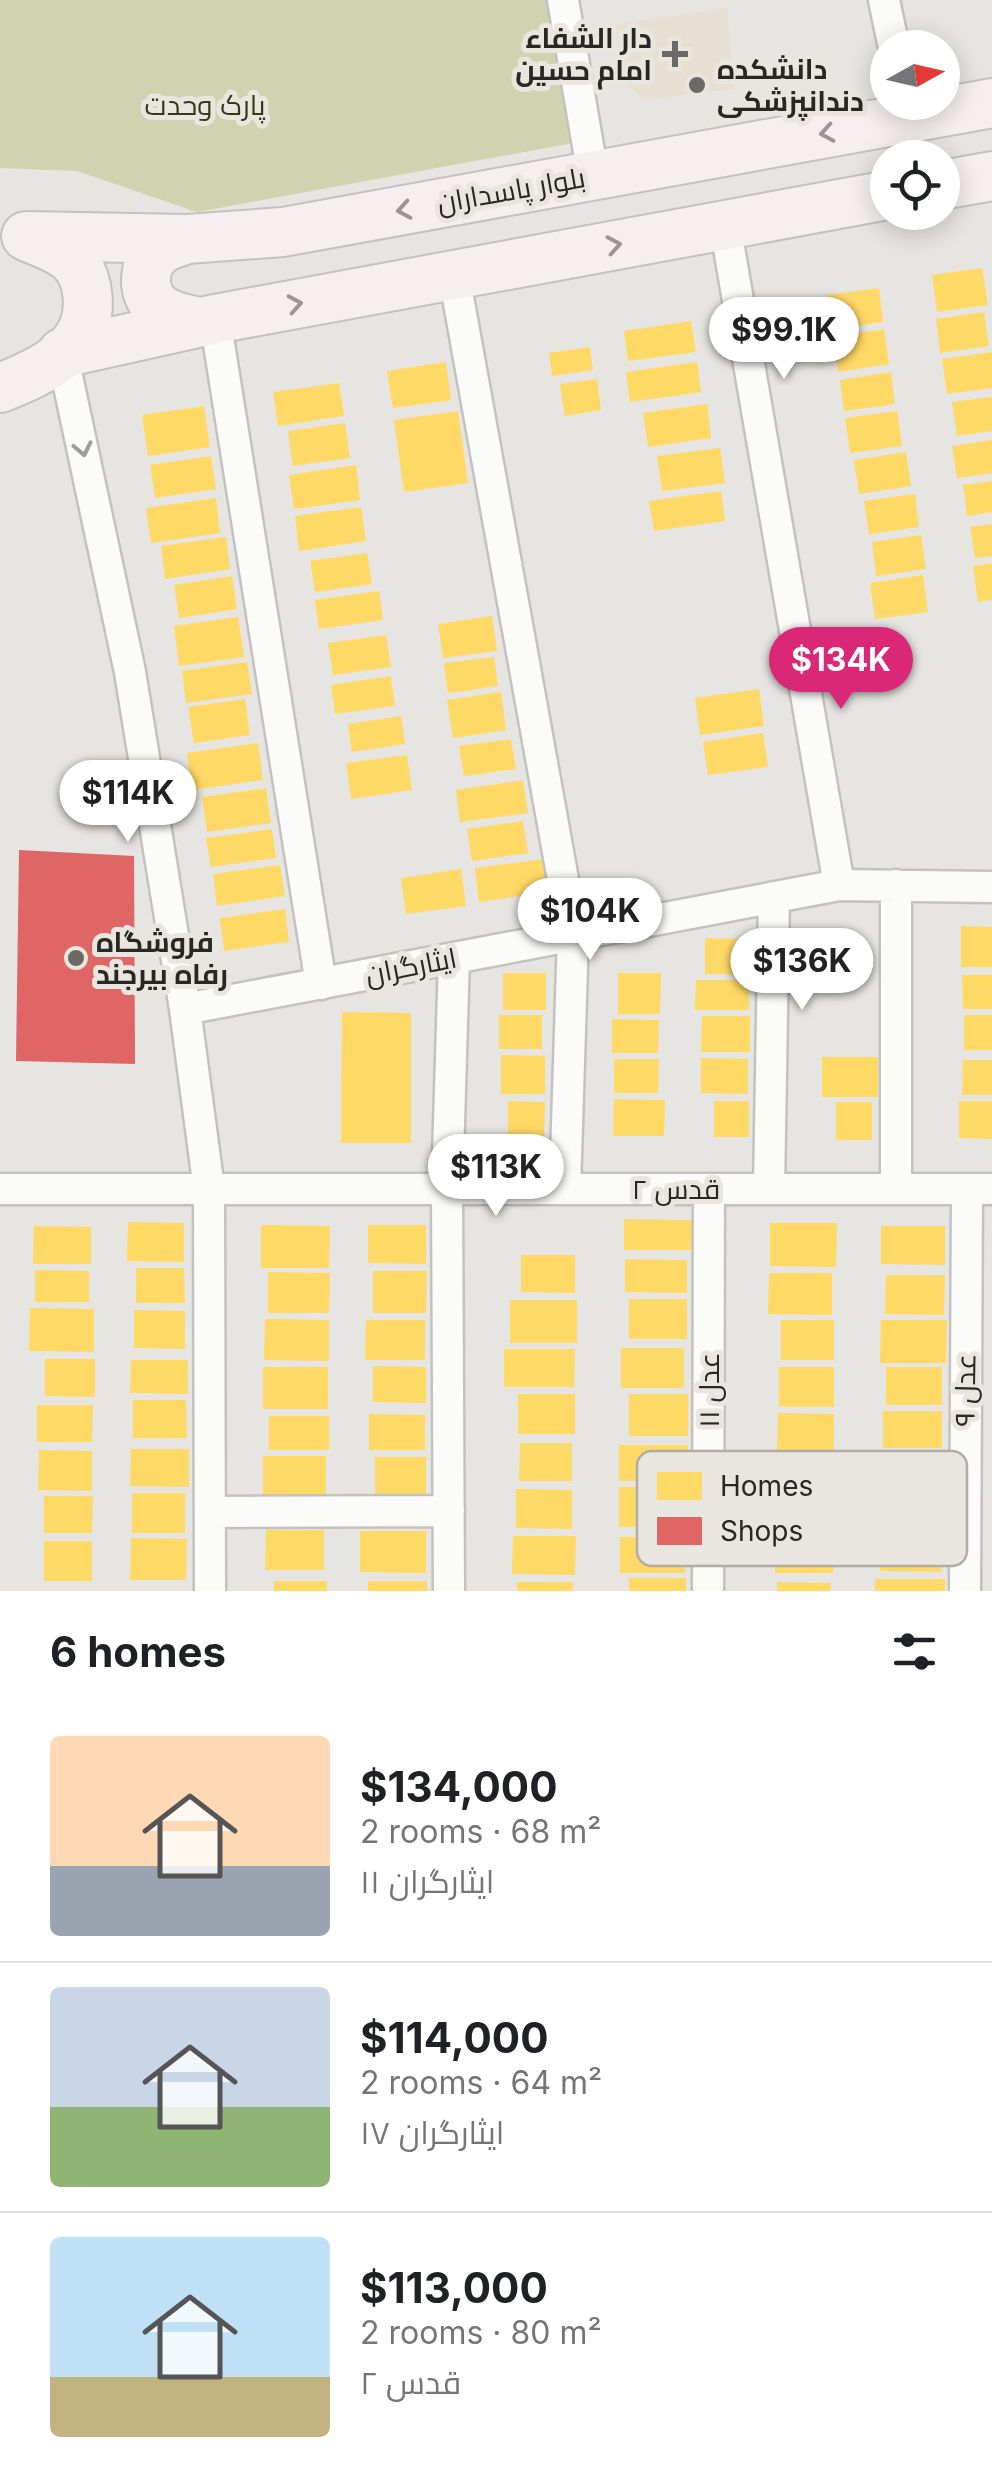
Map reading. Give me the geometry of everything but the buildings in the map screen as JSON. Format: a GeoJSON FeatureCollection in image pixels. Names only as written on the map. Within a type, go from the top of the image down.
{"type":"FeatureCollection","features":[{"type":"Feature","properties":{"kind":"main road","name":"بلوار پاسداران"},"geometry":{"type":"LineString","coordinates":[[960,106],[992,103]]}},
{"type":"Feature","properties":{"kind":"main road","name":"بلوار پاسداران"},"geometry":{"type":"LineString","coordinates":[[13,235],[186,239],[283,232],[593,176],[870,118]]}},
{"type":"Feature","properties":{"kind":"main road"},"geometry":{"type":"LineString","coordinates":[[960,182],[992,176]]}},
{"type":"Feature","properties":{"kind":"main road"},"geometry":{"type":"LineString","coordinates":[[62,353],[208,320],[870,199]]}},
{"type":"Feature","properties":{"kind":"main road"},"geometry":{"type":"LineString","coordinates":[[0,388],[43,368],[79,337],[88,305],[86,285],[73,260],[13,235]]}},
{"type":"Feature","properties":{"kind":"main road"},"geometry":{"type":"LineString","coordinates":[[186,239],[159,250],[146,269],[146,290],[156,306],[178,318],[208,320]]}},
{"type":"Feature","properties":{"kind":"street"},"geometry":{"type":"LineString","coordinates":[[562,0],[593,176]]}},
{"type":"Feature","properties":{"kind":"street"},"geometry":{"type":"LineString","coordinates":[[884,0],[890,30]]}},
{"type":"Feature","properties":{"kind":"street"},"geometry":{"type":"LineString","coordinates":[[725,226],[839,884]]}},
{"type":"Feature","properties":{"kind":"street"},"geometry":{"type":"LineString","coordinates":[[454,275],[573,936],[565,1189]]}},
{"type":"Feature","properties":{"kind":"street"},"geometry":{"type":"LineString","coordinates":[[208,320],[321,984]]}},
{"type":"Feature","properties":{"kind":"street"},"geometry":{"type":"LineString","coordinates":[[62,353],[130,672],[186,1009],[210,1190],[210,1591]]}},
{"type":"Feature","properties":{"kind":"street","name":"ایثارگران"},"geometry":{"type":"LineString","coordinates":[[186,1009],[839,884],[992,887]]}},
{"type":"Feature","properties":{"kind":"street"},"geometry":{"type":"LineString","coordinates":[[896,885],[896,1189]]}},
{"type":"Feature","properties":{"kind":"street"},"geometry":{"type":"LineString","coordinates":[[769,1189],[774,897]]}},
{"type":"Feature","properties":{"kind":"street"},"geometry":{"type":"LineString","coordinates":[[448,1591],[447,1189],[454,958]]}},
{"type":"Feature","properties":{"kind":"street","name":"عدل ۱۱"},"geometry":{"type":"LineString","coordinates":[[709,1451],[710,1189]]}},
{"type":"Feature","properties":{"kind":"street","name":"قدس ۲"},"geometry":{"type":"LineString","coordinates":[[0,1190],[980,1189]]}},
{"type":"Feature","properties":{"kind":"street","name":"عدل ۹"},"geometry":{"type":"LineString","coordinates":[[967,1451],[980,1189]]}},
{"type":"Feature","properties":{"kind":"street"},"geometry":{"type":"LineString","coordinates":[[210,1512],[448,1511]]}},
{"type":"Feature","properties":{"kind":"street","name":"عدل ۱۱"},"geometry":{"type":"LineString","coordinates":[[708,1566],[708,1591]]}},
{"type":"Feature","properties":{"kind":"shaded area","name":"دار الشفاء امام حسین"},"geometry":{"type":"Polygon","coordinates":[[[727,8],[734,89],[644,100],[624,83],[615,24],[727,8]]]}},
{"type":"Feature","properties":{"kind":"green space","name":"پارک وحدت"},"geometry":{"type":"Polygon","coordinates":[[[0,0],[547,0],[573,143],[197,212],[77,171],[0,168],[0,0]]]}},
{"type":"Feature","properties":{"kind":"place","name":"دار الشفاء امام حسین"},"geometry":{"type":"Point","coordinates":[675,54]}},
{"type":"Feature","properties":{"kind":"place","name":"دانشکده دندانپزشکی"},"geometry":{"type":"Point","coordinates":[697,85]}},
{"type":"Feature","properties":{"kind":"place","name":"فروشگاه رفاه بیرجند"},"geometry":{"type":"Point","coordinates":[76,958]}}]}
